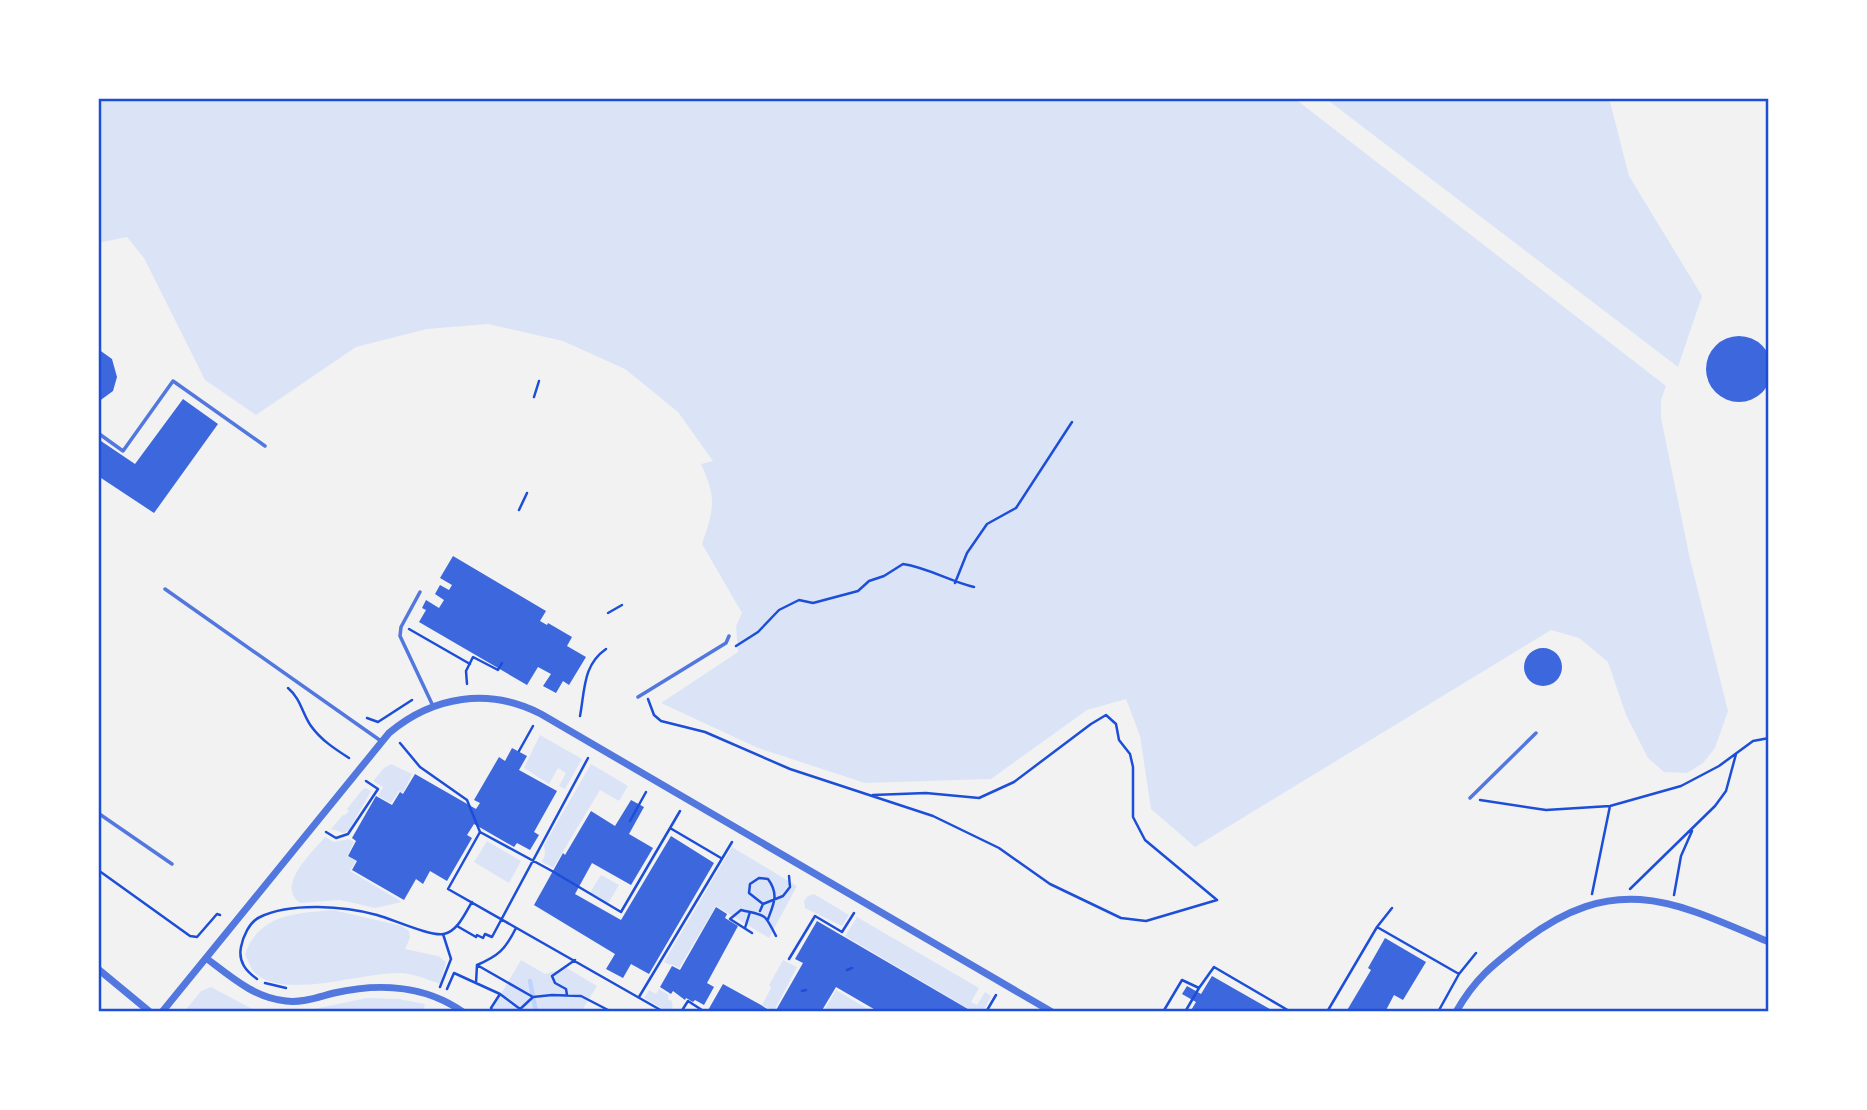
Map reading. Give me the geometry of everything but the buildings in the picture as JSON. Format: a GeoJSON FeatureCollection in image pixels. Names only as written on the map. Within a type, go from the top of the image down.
{"type":"FeatureCollection","features":[{"type":"Feature","properties":{"kind":"street"},"geometry":{"type":"LineString","coordinates":[[162,1012],[381,741],[405,721],[433,706],[448,701],[482,698],[508,701],[529,708],[1052,1012]]}},
{"type":"Feature","properties":{"kind":"street"},"geometry":{"type":"LineString","coordinates":[[1456,1012],[1472,985],[1491,965],[1542,927],[1574,909],[1614,898],[1694,910],[1769,942]]}},
{"type":"Feature","properties":{"kind":"street"},"geometry":{"type":"LineString","coordinates":[[206,958],[246,988],[283,1001],[388,987],[416,990],[436,997],[463,1012]]}},
{"type":"Feature","properties":{"kind":"street"},"geometry":{"type":"LineString","coordinates":[[98,969],[150,1012]]}},
{"type":"Feature","properties":{"kind":"lane"},"geometry":{"type":"LineString","coordinates":[[98,433],[123,451],[173,381],[265,446]]}},
{"type":"Feature","properties":{"kind":"lane"},"geometry":{"type":"LineString","coordinates":[[165,589],[381,741]]}},
{"type":"Feature","properties":{"kind":"lane"},"geometry":{"type":"LineString","coordinates":[[420,592],[401,627],[400,636],[433,706]]}},
{"type":"Feature","properties":{"kind":"lane"},"geometry":{"type":"LineString","coordinates":[[638,697],[726,643],[729,636]]}},
{"type":"Feature","properties":{"kind":"lane"},"geometry":{"type":"LineString","coordinates":[[1470,798],[1536,733]]}},
{"type":"Feature","properties":{"kind":"lane"},"geometry":{"type":"LineString","coordinates":[[98,813],[172,864]]}},
{"type":"Feature","properties":{"kind":"path"},"geometry":{"type":"LineString","coordinates":[[534,397],[539,381]]}},
{"type":"Feature","properties":{"kind":"path"},"geometry":{"type":"LineString","coordinates":[[955,583],[967,553],[987,524],[1016,508],[1072,422]]}},
{"type":"Feature","properties":{"kind":"path"},"geometry":{"type":"LineString","coordinates":[[519,510],[527,493]]}},
{"type":"Feature","properties":{"kind":"path"},"geometry":{"type":"LineString","coordinates":[[726,643],[737,647],[758,632],[779,610],[799,600],[813,603],[858,591],[869,581],[884,576],[903,564],[924,567],[955,583],[974,587]]}},
{"type":"Feature","properties":{"kind":"path"},"geometry":{"type":"LineString","coordinates":[[608,613],[622,605]]}},
{"type":"Feature","properties":{"kind":"path"},"geometry":{"type":"LineString","coordinates":[[401,627],[412,630],[470,664]]}},
{"type":"Feature","properties":{"kind":"path"},"geometry":{"type":"LineString","coordinates":[[580,716],[590,665],[594,657],[606,649]]}},
{"type":"Feature","properties":{"kind":"path"},"geometry":{"type":"LineString","coordinates":[[467,684],[466,671],[474,657],[498,670],[502,663]]}},
{"type":"Feature","properties":{"kind":"path"},"geometry":{"type":"LineString","coordinates":[[646,693],[654,715],[660,721],[705,732],[790,769],[933,816],[999,848],[1050,884],[1121,918],[1146,920],[1217,900],[1145,840],[1133,817],[1133,767],[1130,754],[1119,740],[1116,724],[1106,716],[1091,724],[1014,782],[978,798],[926,793],[873,795]]}},
{"type":"Feature","properties":{"kind":"path"},"geometry":{"type":"LineString","coordinates":[[299,700],[311,725],[328,744],[349,758]]}},
{"type":"Feature","properties":{"kind":"path"},"geometry":{"type":"LineString","coordinates":[[365,718],[378,722],[412,700]]}},
{"type":"Feature","properties":{"kind":"path"},"geometry":{"type":"LineString","coordinates":[[519,751],[533,726]]}},
{"type":"Feature","properties":{"kind":"path"},"geometry":{"type":"LineString","coordinates":[[1470,798],[1546,810],[1610,806],[1681,786],[1753,741],[1769,738]]}},
{"type":"Feature","properties":{"kind":"path"},"geometry":{"type":"LineString","coordinates":[[400,743],[420,767],[467,800],[480,832],[621,912],[680,811]]}},
{"type":"Feature","properties":{"kind":"path"},"geometry":{"type":"LineString","coordinates":[[1620,899],[1693,828],[1726,791],[1736,754]]}},
{"type":"Feature","properties":{"kind":"path"},"geometry":{"type":"LineString","coordinates":[[457,926],[476,937],[477,935],[483,938],[485,934],[492,937],[588,758]]}},
{"type":"Feature","properties":{"kind":"path"},"geometry":{"type":"LineString","coordinates":[[326,832],[336,838],[348,834],[378,789],[366,781]]}},
{"type":"Feature","properties":{"kind":"path"},"geometry":{"type":"LineString","coordinates":[[630,821],[646,792]]}},
{"type":"Feature","properties":{"kind":"path"},"geometry":{"type":"LineString","coordinates":[[1590,904],[1610,806]]}},
{"type":"Feature","properties":{"kind":"path"},"geometry":{"type":"LineString","coordinates":[[670,828],[722,859]]}},
{"type":"Feature","properties":{"kind":"path"},"geometry":{"type":"LineString","coordinates":[[1672,905],[1681,856],[1693,828]]}},
{"type":"Feature","properties":{"kind":"path"},"geometry":{"type":"LineString","coordinates":[[480,832],[448,889],[615,981],[664,1012]]}},
{"type":"Feature","properties":{"kind":"path"},"geometry":{"type":"LineString","coordinates":[[639,997],[732,842]]}},
{"type":"Feature","properties":{"kind":"path"},"geometry":{"type":"LineString","coordinates":[[98,870],[190,936],[197,937],[217,914],[220,915]]}},
{"type":"Feature","properties":{"kind":"path"},"geometry":{"type":"LineString","coordinates":[[759,913],[763,904],[783,896],[790,887],[789,876]]}},
{"type":"Feature","properties":{"kind":"path"},"geometry":{"type":"LineString","coordinates":[[763,904],[749,893],[750,884],[758,878],[768,879],[776,898],[768,919]]}},
{"type":"Feature","properties":{"kind":"path"},"geometry":{"type":"LineString","coordinates":[[244,935],[258,917],[292,909],[333,907],[375,914],[425,931],[443,934],[457,926],[472,902]]}},
{"type":"Feature","properties":{"kind":"path"},"geometry":{"type":"LineString","coordinates":[[1327,1012],[1377,927],[1392,908]]}},
{"type":"Feature","properties":{"kind":"path"},"geometry":{"type":"LineString","coordinates":[[752,933],[730,919],[741,910],[759,913],[768,919],[776,936]]}},
{"type":"Feature","properties":{"kind":"path"},"geometry":{"type":"LineString","coordinates":[[745,928],[750,912]]}},
{"type":"Feature","properties":{"kind":"path"},"geometry":{"type":"LineString","coordinates":[[789,959],[815,916],[841,934],[854,913]]}},
{"type":"Feature","properties":{"kind":"path"},"geometry":{"type":"LineString","coordinates":[[477,965],[506,947],[516,927]]}},
{"type":"Feature","properties":{"kind":"path"},"geometry":{"type":"LineString","coordinates":[[1377,927],[1460,974]]}},
{"type":"Feature","properties":{"kind":"path"},"geometry":{"type":"LineString","coordinates":[[440,987],[451,959],[443,934]]}},
{"type":"Feature","properties":{"kind":"path"},"geometry":{"type":"LineString","coordinates":[[1438,1012],[1476,953]]}},
{"type":"Feature","properties":{"kind":"path"},"geometry":{"type":"LineString","coordinates":[[567,995],[566,989],[555,982],[552,976],[575,960]]}},
{"type":"Feature","properties":{"kind":"path"},"geometry":{"type":"LineString","coordinates":[[476,983],[477,965]]}},
{"type":"Feature","properties":{"kind":"path"},"geometry":{"type":"LineString","coordinates":[[477,965],[533,997],[581,996],[609,1011],[613,1004]]}},
{"type":"Feature","properties":{"kind":"path"},"geometry":{"type":"LineString","coordinates":[[1185,1012],[1214,967],[1291,1012]]}},
{"type":"Feature","properties":{"kind":"path"},"geometry":{"type":"LineString","coordinates":[[1163,1012],[1182,979],[1199,988]]}},
{"type":"Feature","properties":{"kind":"path"},"geometry":{"type":"LineString","coordinates":[[499,994],[524,1012]]}},
{"type":"Feature","properties":{"kind":"path"},"geometry":{"type":"LineString","coordinates":[[986,1012],[996,995]]}},
{"type":"Feature","properties":{"kind":"path"},"geometry":{"type":"LineString","coordinates":[[518,1010],[533,997]]}},
{"type":"Feature","properties":{"kind":"path"},"geometry":{"type":"LineString","coordinates":[[681,1012],[688,1002],[705,1012]]}},
{"type":"Feature","properties":{"kind":"shaded area"},"geometry":{"type":"Polygon","coordinates":[[[98,98],[1294,98],[1666,386],[1661,400],[1661,418],[1690,559],[1728,711],[1715,748],[1703,763],[1687,773],[1664,772],[1648,758],[1626,715],[1608,662],[1579,638],[1551,630],[1195,847],[1151,809],[1140,736],[1126,699],[1087,710],[991,779],[865,783],[758,748],[661,703],[738,652],[736,626],[742,613],[702,544],[709,522],[712,495],[701,464],[713,461],[678,412],[625,369],[563,341],[488,324],[427,329],[356,347],[256,415],[205,380],[144,258],[127,237],[98,243],[98,98]]]}},
{"type":"Feature","properties":{"kind":"shaded area"},"geometry":{"type":"Polygon","coordinates":[[[1325,98],[1609,98],[1629,176],[1702,296],[1678,367],[1325,98]]]}},
{"type":"Feature","properties":{"kind":"shaded area"},"geometry":{"type":"Polygon","coordinates":[[[540,735],[582,759],[565,789],[559,786],[566,773],[558,768],[549,784],[524,768],[540,735]]]}},
{"type":"Feature","properties":{"kind":"shaded area"},"geometry":{"type":"Polygon","coordinates":[[[391,764],[412,774],[403,793],[399,791],[391,803],[378,796],[383,787],[373,781],[391,764]]]}},
{"type":"Feature","properties":{"kind":"shaded area"},"geometry":{"type":"Polygon","coordinates":[[[591,764],[628,786],[619,801],[600,790],[553,868],[542,862],[544,845],[591,764]]]}},
{"type":"Feature","properties":{"kind":"shaded area"},"geometry":{"type":"Polygon","coordinates":[[[366,788],[371,791],[349,830],[344,833],[331,829],[349,811],[347,809],[366,788]]]}},
{"type":"Feature","properties":{"kind":"shaded area"},"geometry":{"type":"Polygon","coordinates":[[[325,837],[334,842],[349,839],[354,842],[347,856],[356,861],[350,871],[402,902],[375,908],[340,900],[300,903],[293,896],[294,878],[325,837]]]}},
{"type":"Feature","properties":{"kind":"shaded area"},"geometry":{"type":"Polygon","coordinates":[[[487,841],[521,861],[509,883],[474,862],[487,841]]]}},
{"type":"Feature","properties":{"kind":"shaded area"},"geometry":{"type":"Polygon","coordinates":[[[732,847],[797,886],[769,938],[716,906],[679,968],[664,962],[732,847]]]}},
{"type":"Feature","properties":{"kind":"shaded area"},"geometry":{"type":"Polygon","coordinates":[[[601,875],[619,885],[607,905],[589,894],[601,875]]]}},
{"type":"Feature","properties":{"kind":"shaded area"},"geometry":{"type":"Polygon","coordinates":[[[814,894],[849,915],[842,926],[805,908],[804,901],[814,894]]]}},
{"type":"Feature","properties":{"kind":"shaded area"},"geometry":{"type":"Polygon","coordinates":[[[333,910],[402,926],[409,931],[410,938],[405,949],[438,956],[446,962],[440,984],[414,975],[398,973],[303,985],[284,984],[268,981],[253,971],[245,954],[251,941],[270,923],[293,915],[333,910]]]}},
{"type":"Feature","properties":{"kind":"shaded area"},"geometry":{"type":"Polygon","coordinates":[[[857,917],[979,988],[971,1002],[977,1005],[985,992],[991,996],[983,1012],[974,1012],[845,936],[857,917]]]}},
{"type":"Feature","properties":{"kind":"shaded area"},"geometry":{"type":"Polygon","coordinates":[[[521,960],[545,974],[567,968],[597,986],[581,1012],[494,1012],[492,1009],[521,960]]]}},
{"type":"Feature","properties":{"kind":"shaded area"},"geometry":{"type":"Polygon","coordinates":[[[783,960],[797,967],[774,1011],[762,1005],[771,988],[769,985],[783,960]]]}},
{"type":"Feature","properties":{"kind":"shaded area"},"geometry":{"type":"Polygon","coordinates":[[[211,987],[258,1012],[184,1012],[201,991],[211,987]]]}},
{"type":"Feature","properties":{"kind":"shaded area"},"geometry":{"type":"Polygon","coordinates":[[[659,989],[669,995],[673,1012],[668,1012],[644,998],[649,990],[656,994],[659,989]]]}},
{"type":"Feature","properties":{"kind":"shaded area"},"geometry":{"type":"Polygon","coordinates":[[[836,990],[873,1012],[823,1012],[836,990]]]}},
{"type":"Feature","properties":{"kind":"shaded area"},"geometry":{"type":"Polygon","coordinates":[[[367,998],[399,999],[425,1004],[423,1012],[299,1012],[367,998]]]}},
{"type":"Feature","properties":{"kind":"waterway"},"geometry":{"type":"LineString","coordinates":[[530,981],[536,1012]]}}]}
